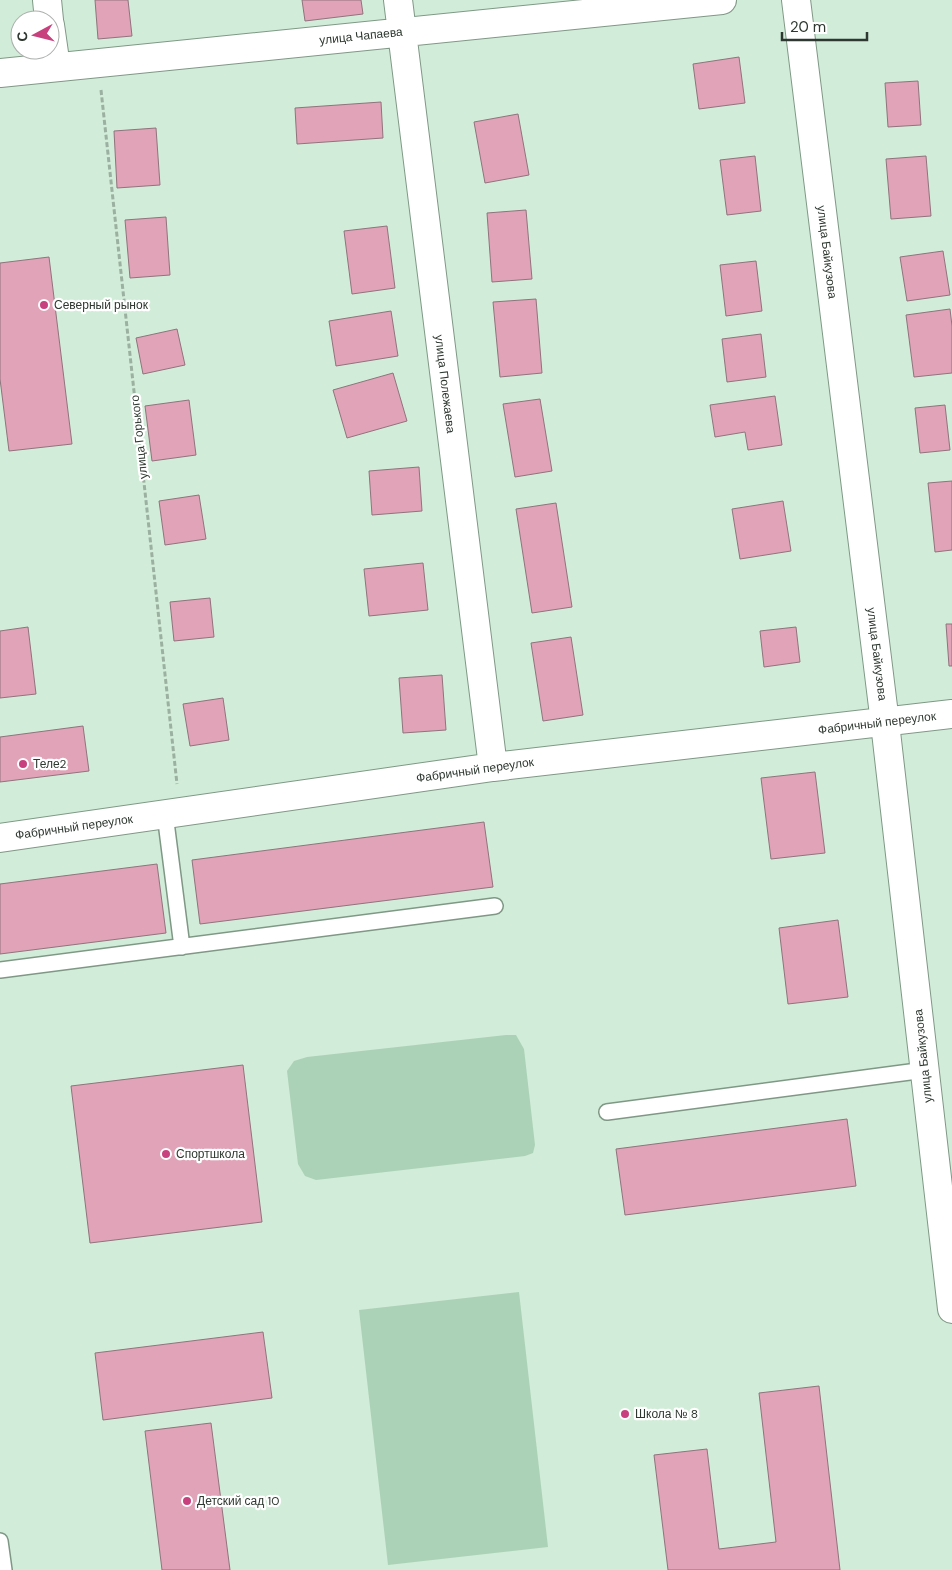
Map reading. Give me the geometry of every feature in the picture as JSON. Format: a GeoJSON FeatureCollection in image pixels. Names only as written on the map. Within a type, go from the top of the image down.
{"type":"FeatureCollection","features":[{"type":"Feature","properties":{"kind":"street","name":"улица Полежаева"},"geometry":{"type":"LineString","coordinates":[[398,0],[493,767]]}},
{"type":"Feature","properties":{"kind":"street","name":"улица Чапаева"},"geometry":{"type":"LineString","coordinates":[[0,72],[722,0]]}},
{"type":"Feature","properties":{"kind":"street","name":"улица Байкузова"},"geometry":{"type":"LineString","coordinates":[[796,0],[885,723],[952,1309]]}},
{"type":"Feature","properties":{"kind":"street"},"geometry":{"type":"LineString","coordinates":[[55,60],[56,67]]}},
{"type":"Feature","properties":{"kind":"street","name":"Фабричный переулок"},"geometry":{"type":"LineString","coordinates":[[0,838],[493,767],[952,714]]}},
{"type":"Feature","properties":{"kind":"lane"},"geometry":{"type":"LineString","coordinates":[[173,813],[182,947]]}},
{"type":"Feature","properties":{"kind":"lane"},"geometry":{"type":"LineString","coordinates":[[0,970],[495,906]]}},
{"type":"Feature","properties":{"kind":"lane"},"geometry":{"type":"LineString","coordinates":[[607,1112],[925,1070]]}},
{"type":"Feature","properties":{"kind":"lane"},"geometry":{"type":"LineString","coordinates":[[0,1541],[4,1570]]}},
{"type":"Feature","properties":{"kind":"path","name":"улица Горького"},"geometry":{"type":"LineString","coordinates":[[98,62],[173,813]]}},
{"type":"Feature","properties":{"kind":"green space"},"geometry":{"type":"Polygon","coordinates":[[[516,1035],[524,1049],[535,1145],[533,1153],[525,1156],[316,1180],[305,1176],[298,1164],[287,1071],[294,1061],[307,1057],[516,1035]]]}},
{"type":"Feature","properties":{"kind":"green space"},"geometry":{"type":"Polygon","coordinates":[[[519,1292],[548,1547],[388,1565],[359,1310],[519,1292]]]}},
{"type":"Feature","properties":{"kind":"building"},"geometry":{"type":"Polygon","coordinates":[[[95,0],[128,0],[132,36],[98,39],[95,0]]]}},
{"type":"Feature","properties":{"kind":"building"},"geometry":{"type":"Polygon","coordinates":[[[302,0],[361,0],[363,14],[305,21],[302,0]]]}},
{"type":"Feature","properties":{"kind":"building"},"geometry":{"type":"Polygon","coordinates":[[[739,57],[745,103],[699,109],[693,64],[739,57]]]}},
{"type":"Feature","properties":{"kind":"building"},"geometry":{"type":"Polygon","coordinates":[[[918,81],[921,125],[888,127],[885,83],[918,81]]]}},
{"type":"Feature","properties":{"kind":"building"},"geometry":{"type":"Polygon","coordinates":[[[381,102],[383,138],[297,144],[295,108],[381,102]]]}},
{"type":"Feature","properties":{"kind":"building"},"geometry":{"type":"Polygon","coordinates":[[[518,114],[529,175],[485,183],[474,122],[518,114]]]}},
{"type":"Feature","properties":{"kind":"building"},"geometry":{"type":"Polygon","coordinates":[[[156,128],[160,185],[117,188],[114,131],[156,128]]]}},
{"type":"Feature","properties":{"kind":"building"},"geometry":{"type":"Polygon","coordinates":[[[755,156],[761,211],[727,215],[720,160],[755,156]]]}},
{"type":"Feature","properties":{"kind":"building"},"geometry":{"type":"Polygon","coordinates":[[[926,156],[931,216],[891,219],[886,159],[926,156]]]}},
{"type":"Feature","properties":{"kind":"building"},"geometry":{"type":"Polygon","coordinates":[[[526,210],[532,279],[492,282],[487,213],[526,210]]]}},
{"type":"Feature","properties":{"kind":"building"},"geometry":{"type":"Polygon","coordinates":[[[166,217],[170,275],[130,278],[125,220],[166,217]]]}},
{"type":"Feature","properties":{"kind":"building"},"geometry":{"type":"Polygon","coordinates":[[[387,226],[395,288],[352,294],[344,231],[387,226]]]}},
{"type":"Feature","properties":{"kind":"building"},"geometry":{"type":"Polygon","coordinates":[[[943,251],[950,295],[907,301],[900,257],[943,251]]]}},
{"type":"Feature","properties":{"kind":"building"},"geometry":{"type":"Polygon","coordinates":[[[49,257],[72,444],[9,451],[0,379],[0,263],[49,257]]]}},
{"type":"Feature","properties":{"kind":"building"},"geometry":{"type":"Polygon","coordinates":[[[756,261],[762,311],[726,316],[720,265],[756,261]]]}},
{"type":"Feature","properties":{"kind":"building"},"geometry":{"type":"Polygon","coordinates":[[[536,299],[542,373],[500,377],[493,302],[536,299]]]}},
{"type":"Feature","properties":{"kind":"building"},"geometry":{"type":"Polygon","coordinates":[[[950,309],[952,373],[914,377],[906,315],[950,309]]]}},
{"type":"Feature","properties":{"kind":"building"},"geometry":{"type":"Polygon","coordinates":[[[391,311],[398,356],[336,366],[329,321],[391,311]]]}},
{"type":"Feature","properties":{"kind":"building"},"geometry":{"type":"Polygon","coordinates":[[[177,329],[185,365],[143,374],[136,338],[177,329]]]}},
{"type":"Feature","properties":{"kind":"building"},"geometry":{"type":"Polygon","coordinates":[[[761,334],[766,377],[727,382],[722,339],[761,334]]]}},
{"type":"Feature","properties":{"kind":"building"},"geometry":{"type":"Polygon","coordinates":[[[393,373],[407,421],[347,438],[333,390],[393,373]]]}},
{"type":"Feature","properties":{"kind":"building"},"geometry":{"type":"Polygon","coordinates":[[[775,396],[782,445],[748,450],[745,432],[715,437],[710,405],[775,396]]]}},
{"type":"Feature","properties":{"kind":"building"},"geometry":{"type":"Polygon","coordinates":[[[540,399],[552,471],[515,477],[503,404],[540,399]]]}},
{"type":"Feature","properties":{"kind":"building"},"geometry":{"type":"Polygon","coordinates":[[[189,400],[196,455],[152,461],[145,406],[189,400]]]}},
{"type":"Feature","properties":{"kind":"building"},"geometry":{"type":"Polygon","coordinates":[[[945,405],[950,450],[920,453],[915,408],[945,405]]]}},
{"type":"Feature","properties":{"kind":"building"},"geometry":{"type":"Polygon","coordinates":[[[419,467],[422,511],[372,515],[369,471],[419,467]]]}},
{"type":"Feature","properties":{"kind":"building"},"geometry":{"type":"Polygon","coordinates":[[[952,481],[952,550],[935,552],[928,483],[952,481]]]}},
{"type":"Feature","properties":{"kind":"building"},"geometry":{"type":"Polygon","coordinates":[[[199,495],[206,539],[165,545],[159,501],[199,495]]]}},
{"type":"Feature","properties":{"kind":"building"},"geometry":{"type":"Polygon","coordinates":[[[783,501],[791,551],[740,559],[732,509],[783,501]]]}},
{"type":"Feature","properties":{"kind":"building"},"geometry":{"type":"Polygon","coordinates":[[[556,503],[572,607],[532,613],[516,509],[556,503]]]}},
{"type":"Feature","properties":{"kind":"building"},"geometry":{"type":"Polygon","coordinates":[[[423,563],[428,610],[369,616],[364,569],[423,563]]]}},
{"type":"Feature","properties":{"kind":"building"},"geometry":{"type":"Polygon","coordinates":[[[210,598],[214,637],[174,641],[170,602],[210,598]]]}},
{"type":"Feature","properties":{"kind":"building"},"geometry":{"type":"Polygon","coordinates":[[[946,624],[952,624],[952,666],[949,666],[946,624]]]}},
{"type":"Feature","properties":{"kind":"building"},"geometry":{"type":"Polygon","coordinates":[[[28,627],[36,694],[0,698],[0,631],[28,627]]]}},
{"type":"Feature","properties":{"kind":"building"},"geometry":{"type":"Polygon","coordinates":[[[796,627],[800,662],[764,667],[760,631],[796,627]]]}},
{"type":"Feature","properties":{"kind":"building"},"geometry":{"type":"Polygon","coordinates":[[[571,637],[583,715],[543,721],[531,643],[571,637]]]}},
{"type":"Feature","properties":{"kind":"building"},"geometry":{"type":"Polygon","coordinates":[[[442,675],[446,730],[403,733],[399,678],[442,675]]]}},
{"type":"Feature","properties":{"kind":"building"},"geometry":{"type":"Polygon","coordinates":[[[223,698],[229,740],[190,746],[183,704],[223,698]]]}},
{"type":"Feature","properties":{"kind":"building"},"geometry":{"type":"Polygon","coordinates":[[[83,726],[89,771],[0,782],[0,737],[83,726]]]}},
{"type":"Feature","properties":{"kind":"building"},"geometry":{"type":"Polygon","coordinates":[[[815,772],[825,853],[771,859],[761,778],[815,772]]]}},
{"type":"Feature","properties":{"kind":"building"},"geometry":{"type":"Polygon","coordinates":[[[484,822],[493,887],[200,924],[192,860],[484,822]]]}},
{"type":"Feature","properties":{"kind":"building"},"geometry":{"type":"Polygon","coordinates":[[[157,864],[166,933],[0,954],[0,884],[157,864]]]}},
{"type":"Feature","properties":{"kind":"building"},"geometry":{"type":"Polygon","coordinates":[[[838,920],[848,997],[788,1004],[779,928],[838,920]]]}},
{"type":"Feature","properties":{"kind":"building","name":"Спортшкола"},"geometry":{"type":"Polygon","coordinates":[[[243,1065],[262,1222],[90,1243],[71,1086],[243,1065]]]}},
{"type":"Feature","properties":{"kind":"building"},"geometry":{"type":"Polygon","coordinates":[[[847,1119],[856,1186],[625,1215],[616,1149],[847,1119]]]}},
{"type":"Feature","properties":{"kind":"building"},"geometry":{"type":"Polygon","coordinates":[[[263,1332],[272,1398],[103,1420],[95,1353],[263,1332]]]}},
{"type":"Feature","properties":{"kind":"building"},"geometry":{"type":"Polygon","coordinates":[[[819,1386],[840,1570],[668,1570],[654,1455],[707,1449],[719,1549],[776,1542],[759,1393],[819,1386]]]}},
{"type":"Feature","properties":{"kind":"building","name":"Детский сад 10"},"geometry":{"type":"Polygon","coordinates":[[[211,1423],[230,1570],[162,1570],[145,1431],[211,1423]]]}},
{"type":"Feature","properties":{"kind":"place","name":"Северный рынок"},"geometry":{"type":"Point","coordinates":[44,305]}},
{"type":"Feature","properties":{"kind":"place","name":"Теле2"},"geometry":{"type":"Point","coordinates":[23,764]}},
{"type":"Feature","properties":{"kind":"place","name":"Спортшкола"},"geometry":{"type":"Point","coordinates":[166,1154]}},
{"type":"Feature","properties":{"kind":"place","name":"Школа № 8"},"geometry":{"type":"Point","coordinates":[625,1414]}},
{"type":"Feature","properties":{"kind":"place","name":"Детский сад 10"},"geometry":{"type":"Point","coordinates":[187,1501]}}]}
